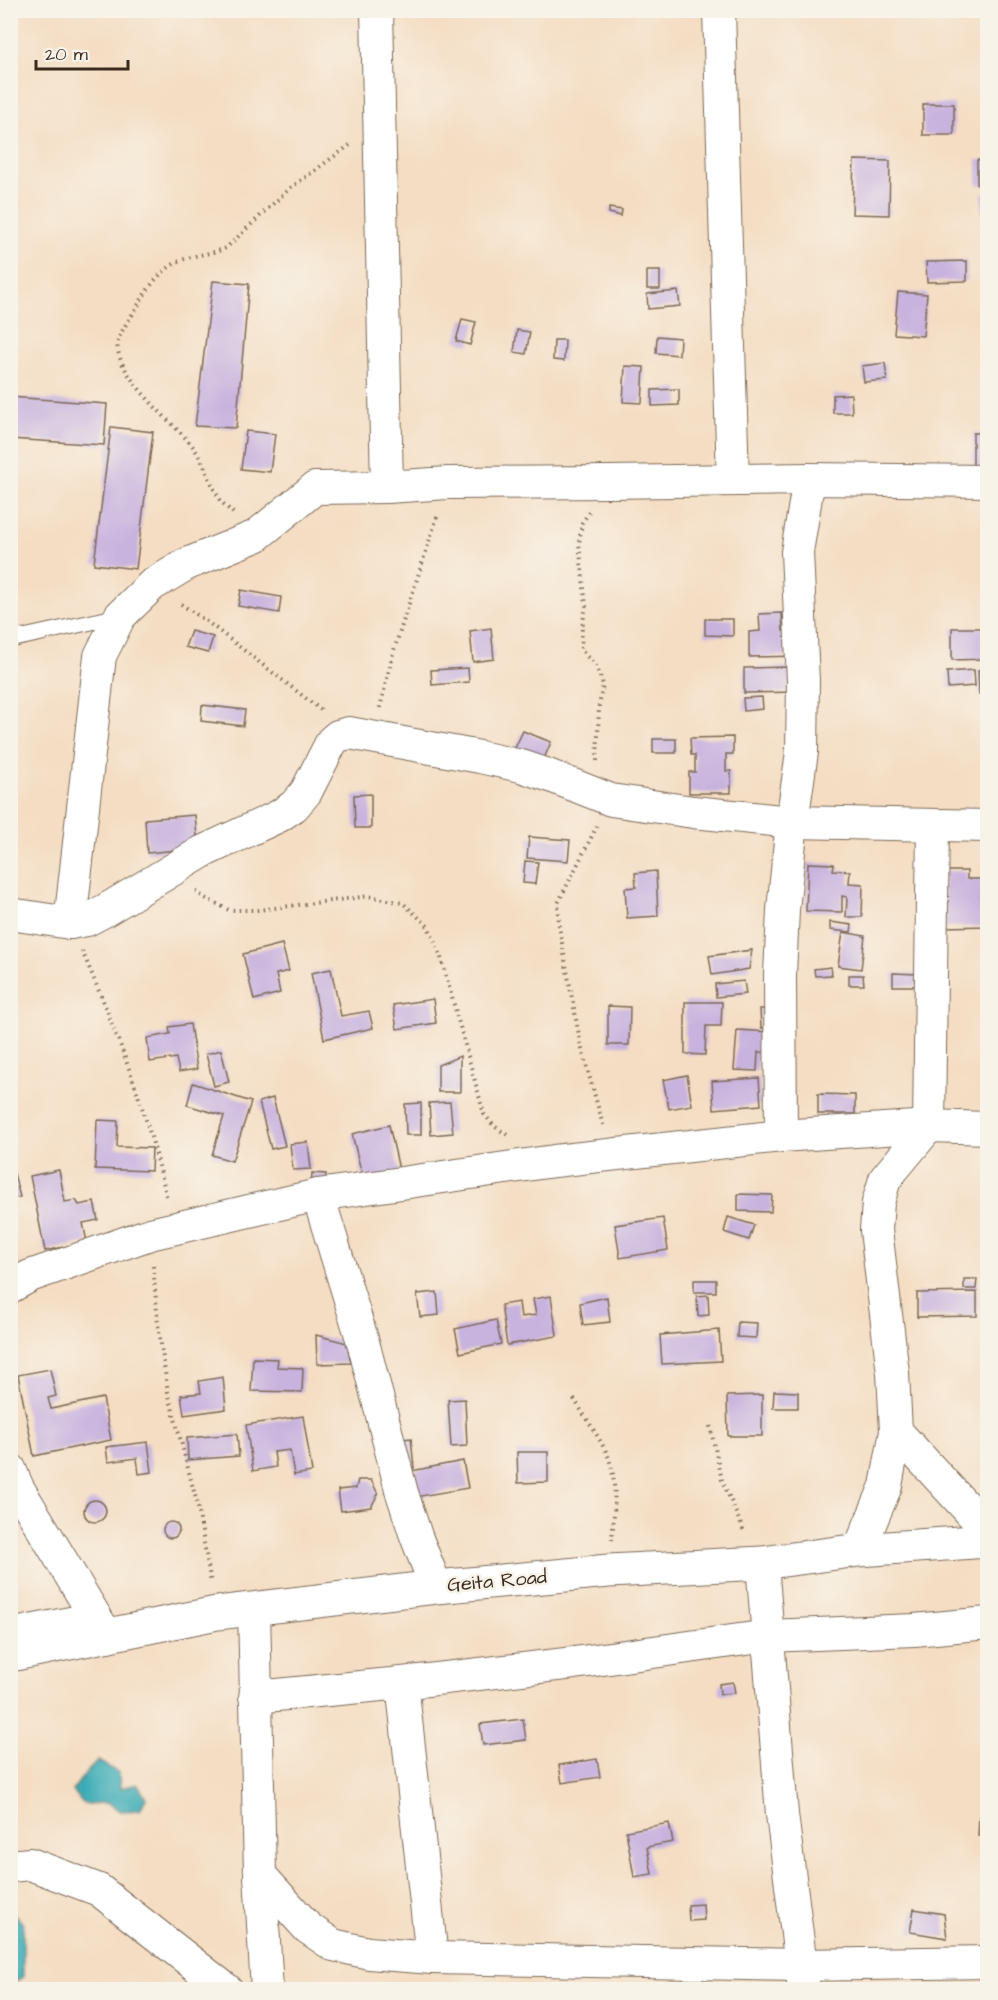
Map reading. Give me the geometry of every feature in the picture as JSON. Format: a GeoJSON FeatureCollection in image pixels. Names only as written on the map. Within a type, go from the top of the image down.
{"type":"FeatureCollection","features":[{"type":"Feature","properties":{"kind":"highway","name":"Geita Road"},"geometry":{"type":"LineString","coordinates":[[10,1655],[101,1627],[436,1587],[609,1571],[762,1563],[859,1551],[987,1541]]}},
{"type":"Feature","properties":{"kind":"street"},"geometry":{"type":"LineString","coordinates":[[377,10],[387,487]]}},
{"type":"Feature","properties":{"kind":"street"},"geometry":{"type":"LineString","coordinates":[[719,10],[733,480]]}},
{"type":"Feature","properties":{"kind":"street"},"geometry":{"type":"LineString","coordinates":[[781,1136],[780,975],[783,910],[802,752],[803,681],[797,552],[809,479]]}},
{"type":"Feature","properties":{"kind":"street"},"geometry":{"type":"LineString","coordinates":[[70,923],[100,656],[120,616],[152,585],[187,564],[256,536],[315,488],[448,483],[809,479],[987,481]]}},
{"type":"Feature","properties":{"kind":"street"},"geometry":{"type":"LineString","coordinates":[[10,914],[70,923],[87,920],[104,911],[169,870],[279,816],[294,806],[306,792],[326,751],[338,736],[361,736],[480,757],[521,766],[604,798],[693,812],[792,822],[987,826]]}},
{"type":"Feature","properties":{"kind":"street"},"geometry":{"type":"LineString","coordinates":[[859,1551],[886,1486],[896,1431],[893,1373],[876,1230],[878,1203],[885,1179],[929,1126],[933,825]]}},
{"type":"Feature","properties":{"kind":"street"},"geometry":{"type":"LineString","coordinates":[[10,1287],[30,1275],[162,1232],[318,1195],[554,1161],[781,1136],[929,1126],[987,1128]]}},
{"type":"Feature","properties":{"kind":"street"},"geometry":{"type":"LineString","coordinates":[[318,1195],[363,1342],[402,1493],[436,1587]]}},
{"type":"Feature","properties":{"kind":"street"},"geometry":{"type":"LineString","coordinates":[[896,1431],[987,1531]]}},
{"type":"Feature","properties":{"kind":"street"},"geometry":{"type":"LineString","coordinates":[[10,1470],[18,1488],[101,1627],[10,1635]]}},
{"type":"Feature","properties":{"kind":"street"},"geometry":{"type":"LineString","coordinates":[[762,1563],[782,1814],[784,1977]]}},
{"type":"Feature","properties":{"kind":"street"},"geometry":{"type":"LineString","coordinates":[[254,1609],[260,1875],[267,1989]]}},
{"type":"Feature","properties":{"kind":"street"},"geometry":{"type":"LineString","coordinates":[[255,1697],[574,1663],[768,1635],[914,1630],[987,1623]]}},
{"type":"Feature","properties":{"kind":"street"},"geometry":{"type":"LineString","coordinates":[[402,1683],[432,1958]]}},
{"type":"Feature","properties":{"kind":"street"},"geometry":{"type":"LineString","coordinates":[[10,1866],[30,1864],[99,1890],[220,1988]]}},
{"type":"Feature","properties":{"kind":"street"},"geometry":{"type":"LineString","coordinates":[[260,1875],[308,1928],[333,1945],[369,1953],[784,1977],[987,1962]]}},
{"type":"Feature","properties":{"kind":"lane"},"geometry":{"type":"LineString","coordinates":[[10,640],[120,616]]}},
{"type":"Feature","properties":{"kind":"path"},"geometry":{"type":"LineString","coordinates":[[256,536],[221,501],[192,445],[137,386],[120,361],[118,340],[144,294],[158,277],[174,264],[189,257],[214,254],[226,248],[289,189],[379,123]]}},
{"type":"Feature","properties":{"kind":"path"},"geometry":{"type":"LineString","coordinates":[[610,482],[582,523],[579,543],[586,606],[581,650],[596,666],[603,684],[597,737],[604,798],[558,903],[559,927],[582,1046],[612,1155]]}},
{"type":"Feature","properties":{"kind":"path"},"geometry":{"type":"LineString","coordinates":[[152,585],[210,624],[313,703],[361,736],[393,653],[448,483]]}},
{"type":"Feature","properties":{"kind":"path"},"geometry":{"type":"LineString","coordinates":[[169,870],[203,897],[229,910],[258,910],[369,896],[403,903],[428,926],[440,954],[484,1114],[507,1136],[554,1161]]}},
{"type":"Feature","properties":{"kind":"path"},"geometry":{"type":"LineString","coordinates":[[70,923],[140,1094],[153,1143],[162,1232],[158,1324],[168,1392],[197,1503],[217,1613]]}},
{"type":"Feature","properties":{"kind":"path"},"geometry":{"type":"LineString","coordinates":[[574,1399],[609,1457],[613,1476],[614,1517],[609,1571]]}},
{"type":"Feature","properties":{"kind":"path"},"geometry":{"type":"LineString","coordinates":[[710,1426],[722,1480],[730,1501],[762,1563]]}},
{"type":"Feature","properties":{"kind":"water"},"geometry":{"type":"Polygon","coordinates":[[[98,1761],[119,1773],[120,1788],[137,1784],[146,1798],[140,1810],[120,1811],[107,1803],[84,1804],[72,1791],[98,1761]]]}},
{"type":"Feature","properties":{"kind":"water"},"geometry":{"type":"Polygon","coordinates":[[[10,1909],[23,1924],[23,1977],[11,1984],[10,1909]]]}},
{"type":"Feature","properties":{"kind":"building"},"geometry":{"type":"Polygon","coordinates":[[[923,104],[954,104],[954,135],[923,135],[923,104]]]}},
{"type":"Feature","properties":{"kind":"building"},"geometry":{"type":"Polygon","coordinates":[[[854,160],[890,161],[889,215],[852,214],[854,160]]]}},
{"type":"Feature","properties":{"kind":"building"},"geometry":{"type":"Polygon","coordinates":[[[977,160],[988,160],[988,185],[977,185],[977,160]]]}},
{"type":"Feature","properties":{"kind":"building"},"geometry":{"type":"Polygon","coordinates":[[[982,194],[988,194],[988,213],[982,213],[982,194]]]}},
{"type":"Feature","properties":{"kind":"building"},"geometry":{"type":"Polygon","coordinates":[[[609,208],[622,210],[621,216],[609,213],[609,208]]]}},
{"type":"Feature","properties":{"kind":"building"},"geometry":{"type":"Polygon","coordinates":[[[967,261],[967,281],[927,282],[926,262],[967,261]]]}},
{"type":"Feature","properties":{"kind":"building"},"geometry":{"type":"Polygon","coordinates":[[[647,271],[660,271],[660,289],[647,289],[647,271]]]}},
{"type":"Feature","properties":{"kind":"building"},"geometry":{"type":"Polygon","coordinates":[[[213,281],[249,284],[236,428],[195,426],[213,281]]]}},
{"type":"Feature","properties":{"kind":"building"},"geometry":{"type":"Polygon","coordinates":[[[678,291],[680,306],[648,309],[647,294],[678,291]]]}},
{"type":"Feature","properties":{"kind":"building"},"geometry":{"type":"Polygon","coordinates":[[[898,292],[927,294],[923,336],[894,334],[898,292]]]}},
{"type":"Feature","properties":{"kind":"building"},"geometry":{"type":"Polygon","coordinates":[[[462,319],[476,322],[470,345],[456,341],[462,319]]]}},
{"type":"Feature","properties":{"kind":"building"},"geometry":{"type":"Polygon","coordinates":[[[517,330],[530,332],[526,354],[514,352],[517,330]]]}},
{"type":"Feature","properties":{"kind":"building"},"geometry":{"type":"Polygon","coordinates":[[[657,336],[680,338],[679,355],[656,353],[657,336]]]}},
{"type":"Feature","properties":{"kind":"building"},"geometry":{"type":"Polygon","coordinates":[[[554,340],[565,340],[564,361],[553,360],[554,340]]]}},
{"type":"Feature","properties":{"kind":"building"},"geometry":{"type":"Polygon","coordinates":[[[885,363],[887,380],[864,382],[862,366],[885,363]]]}},
{"type":"Feature","properties":{"kind":"building"},"geometry":{"type":"Polygon","coordinates":[[[625,366],[644,367],[642,403],[623,402],[625,366]]]}},
{"type":"Feature","properties":{"kind":"building"},"geometry":{"type":"Polygon","coordinates":[[[679,389],[679,405],[652,406],[652,390],[679,389]]]}},
{"type":"Feature","properties":{"kind":"building"},"geometry":{"type":"Polygon","coordinates":[[[851,394],[852,413],[833,413],[833,395],[851,394]]]}},
{"type":"Feature","properties":{"kind":"building"},"geometry":{"type":"Polygon","coordinates":[[[10,397],[107,404],[104,445],[10,439],[10,397]]]}},
{"type":"Feature","properties":{"kind":"building"},"geometry":{"type":"Polygon","coordinates":[[[111,427],[153,432],[136,569],[94,564],[111,427]]]}},
{"type":"Feature","properties":{"kind":"building"},"geometry":{"type":"Polygon","coordinates":[[[246,431],[275,434],[270,472],[241,469],[246,431]]]}},
{"type":"Feature","properties":{"kind":"building"},"geometry":{"type":"Polygon","coordinates":[[[973,433],[988,433],[988,470],[973,471],[973,433]]]}},
{"type":"Feature","properties":{"kind":"building"},"geometry":{"type":"Polygon","coordinates":[[[241,590],[281,597],[279,613],[238,606],[241,590]]]}},
{"type":"Feature","properties":{"kind":"building"},"geometry":{"type":"Polygon","coordinates":[[[782,613],[783,631],[802,630],[802,656],[749,657],[749,632],[760,631],[759,614],[782,613]]]}},
{"type":"Feature","properties":{"kind":"building"},"geometry":{"type":"Polygon","coordinates":[[[705,619],[733,619],[733,636],[705,635],[705,619]]]}},
{"type":"Feature","properties":{"kind":"building"},"geometry":{"type":"Polygon","coordinates":[[[491,628],[494,659],[473,662],[470,631],[491,628]]]}},
{"type":"Feature","properties":{"kind":"building"},"geometry":{"type":"Polygon","coordinates":[[[952,628],[988,628],[988,659],[952,660],[952,628]]]}},
{"type":"Feature","properties":{"kind":"building"},"geometry":{"type":"Polygon","coordinates":[[[191,631],[213,637],[208,653],[185,647],[191,631]]]}},
{"type":"Feature","properties":{"kind":"building"},"geometry":{"type":"Polygon","coordinates":[[[788,667],[801,692],[744,693],[744,668],[788,667]]]}},
{"type":"Feature","properties":{"kind":"building"},"geometry":{"type":"Polygon","coordinates":[[[468,668],[469,682],[432,685],[431,670],[468,668]]]}},
{"type":"Feature","properties":{"kind":"building"},"geometry":{"type":"Polygon","coordinates":[[[974,670],[975,686],[948,688],[947,672],[974,670]]]}},
{"type":"Feature","properties":{"kind":"building"},"geometry":{"type":"Polygon","coordinates":[[[978,670],[988,670],[988,694],[979,694],[978,670]]]}},
{"type":"Feature","properties":{"kind":"building"},"geometry":{"type":"Polygon","coordinates":[[[762,697],[763,709],[744,711],[743,698],[762,697]]]}},
{"type":"Feature","properties":{"kind":"building"},"geometry":{"type":"Polygon","coordinates":[[[202,705],[245,710],[243,726],[201,721],[202,705]]]}},
{"type":"Feature","properties":{"kind":"building"},"geometry":{"type":"Polygon","coordinates":[[[523,731],[551,742],[544,759],[515,748],[523,731]]]}},
{"type":"Feature","properties":{"kind":"building"},"geometry":{"type":"Polygon","coordinates":[[[733,737],[733,754],[726,754],[726,771],[731,771],[731,793],[689,793],[689,772],[695,772],[695,755],[691,755],[690,738],[733,737]]]}},
{"type":"Feature","properties":{"kind":"building"},"geometry":{"type":"Polygon","coordinates":[[[653,739],[676,739],[676,753],[653,753],[653,739]]]}},
{"type":"Feature","properties":{"kind":"building"},"geometry":{"type":"Polygon","coordinates":[[[371,794],[371,828],[355,828],[354,795],[371,794]]]}},
{"type":"Feature","properties":{"kind":"building"},"geometry":{"type":"Polygon","coordinates":[[[195,815],[198,848],[147,853],[145,819],[195,815]]]}},
{"type":"Feature","properties":{"kind":"building"},"geometry":{"type":"Polygon","coordinates":[[[529,837],[570,840],[568,861],[527,858],[529,837]]]}},
{"type":"Feature","properties":{"kind":"building"},"geometry":{"type":"Polygon","coordinates":[[[525,861],[538,862],[535,884],[523,883],[525,861]]]}},
{"type":"Feature","properties":{"kind":"building"},"geometry":{"type":"Polygon","coordinates":[[[808,863],[834,864],[833,870],[850,871],[849,883],[863,884],[862,917],[846,917],[847,897],[842,896],[842,912],[806,911],[808,863]]]}},
{"type":"Feature","properties":{"kind":"building"},"geometry":{"type":"Polygon","coordinates":[[[656,871],[658,916],[627,918],[625,888],[636,887],[635,873],[656,871]]]}},
{"type":"Feature","properties":{"kind":"building"},"geometry":{"type":"Polygon","coordinates":[[[944,871],[967,871],[967,879],[988,879],[988,926],[945,927],[944,871]]]}},
{"type":"Feature","properties":{"kind":"building"},"geometry":{"type":"Polygon","coordinates":[[[830,922],[852,925],[851,932],[830,930],[830,922]]]}},
{"type":"Feature","properties":{"kind":"building"},"geometry":{"type":"Polygon","coordinates":[[[843,932],[865,936],[861,969],[838,966],[843,932]]]}},
{"type":"Feature","properties":{"kind":"building"},"geometry":{"type":"Polygon","coordinates":[[[282,944],[289,971],[276,974],[280,993],[254,1000],[243,954],[282,944]]]}},
{"type":"Feature","properties":{"kind":"building"},"geometry":{"type":"Polygon","coordinates":[[[752,950],[749,969],[712,975],[709,956],[752,950]]]}},
{"type":"Feature","properties":{"kind":"building"},"geometry":{"type":"Polygon","coordinates":[[[831,967],[832,975],[815,976],[814,969],[831,967]]]}},
{"type":"Feature","properties":{"kind":"building"},"geometry":{"type":"Polygon","coordinates":[[[331,969],[341,1016],[369,1011],[373,1028],[324,1039],[311,973],[331,969]]]}},
{"type":"Feature","properties":{"kind":"building"},"geometry":{"type":"Polygon","coordinates":[[[893,973],[918,974],[918,986],[893,986],[893,973]]]}},
{"type":"Feature","properties":{"kind":"building"},"geometry":{"type":"Polygon","coordinates":[[[849,975],[863,975],[864,985],[849,985],[849,975]]]}},
{"type":"Feature","properties":{"kind":"building"},"geometry":{"type":"Polygon","coordinates":[[[744,981],[746,994],[716,997],[715,984],[744,981]]]}},
{"type":"Feature","properties":{"kind":"building"},"geometry":{"type":"Polygon","coordinates":[[[433,999],[436,1023],[397,1029],[393,1005],[433,999]]]}},
{"type":"Feature","properties":{"kind":"building"},"geometry":{"type":"Polygon","coordinates":[[[685,1002],[722,1002],[721,1026],[706,1026],[705,1055],[685,1054],[685,1002]]]}},
{"type":"Feature","properties":{"kind":"building"},"geometry":{"type":"Polygon","coordinates":[[[608,1006],[630,1007],[629,1045],[608,1045],[608,1006]]]}},
{"type":"Feature","properties":{"kind":"building"},"geometry":{"type":"Polygon","coordinates":[[[760,1009],[773,1009],[773,1028],[761,1028],[760,1009]]]}},
{"type":"Feature","properties":{"kind":"building"},"geometry":{"type":"Polygon","coordinates":[[[190,1024],[197,1069],[179,1072],[176,1058],[150,1062],[147,1038],[170,1034],[169,1027],[190,1024]]]}},
{"type":"Feature","properties":{"kind":"building"},"geometry":{"type":"Polygon","coordinates":[[[737,1030],[773,1032],[772,1053],[758,1052],[757,1071],[734,1070],[737,1030]]]}},
{"type":"Feature","properties":{"kind":"building"},"geometry":{"type":"Polygon","coordinates":[[[221,1050],[229,1082],[214,1086],[206,1054],[221,1050]]]}},
{"type":"Feature","properties":{"kind":"building"},"geometry":{"type":"Polygon","coordinates":[[[460,1056],[460,1092],[438,1092],[438,1065],[460,1056]]]}},
{"type":"Feature","properties":{"kind":"building"},"geometry":{"type":"Polygon","coordinates":[[[687,1075],[692,1105],[669,1109],[663,1080],[687,1075]]]}},
{"type":"Feature","properties":{"kind":"building"},"geometry":{"type":"Polygon","coordinates":[[[759,1078],[761,1105],[714,1109],[712,1081],[759,1078]]]}},
{"type":"Feature","properties":{"kind":"building"},"geometry":{"type":"Polygon","coordinates":[[[193,1083],[251,1102],[232,1161],[212,1155],[224,1116],[187,1105],[193,1083]]]}},
{"type":"Feature","properties":{"kind":"building"},"geometry":{"type":"Polygon","coordinates":[[[818,1094],[855,1095],[855,1114],[818,1114],[818,1094]]]}},
{"type":"Feature","properties":{"kind":"building"},"geometry":{"type":"Polygon","coordinates":[[[273,1098],[285,1146],[271,1149],[259,1102],[273,1098]]]}},
{"type":"Feature","properties":{"kind":"building"},"geometry":{"type":"Polygon","coordinates":[[[450,1102],[453,1133],[431,1135],[429,1103],[450,1102]]]}},
{"type":"Feature","properties":{"kind":"building"},"geometry":{"type":"Polygon","coordinates":[[[421,1103],[421,1135],[406,1135],[405,1104],[421,1103]]]}},
{"type":"Feature","properties":{"kind":"building"},"geometry":{"type":"Polygon","coordinates":[[[97,1120],[118,1121],[117,1147],[152,1148],[151,1171],[95,1169],[97,1120]]]}},
{"type":"Feature","properties":{"kind":"building"},"geometry":{"type":"Polygon","coordinates":[[[389,1125],[400,1174],[364,1183],[352,1134],[389,1125]]]}},
{"type":"Feature","properties":{"kind":"building"},"geometry":{"type":"Polygon","coordinates":[[[308,1142],[311,1169],[293,1170],[290,1144],[308,1142]]]}},
{"type":"Feature","properties":{"kind":"building"},"geometry":{"type":"Polygon","coordinates":[[[10,1158],[20,1197],[10,1199],[10,1158]]]}},
{"type":"Feature","properties":{"kind":"building"},"geometry":{"type":"Polygon","coordinates":[[[59,1170],[65,1202],[76,1200],[79,1205],[94,1202],[98,1220],[83,1223],[87,1242],[45,1251],[30,1176],[59,1170]]]}},
{"type":"Feature","properties":{"kind":"building"},"geometry":{"type":"Polygon","coordinates":[[[312,1173],[326,1174],[325,1190],[311,1189],[312,1173]]]}},
{"type":"Feature","properties":{"kind":"building"},"geometry":{"type":"Polygon","coordinates":[[[738,1194],[772,1195],[771,1212],[738,1211],[738,1194]]]}},
{"type":"Feature","properties":{"kind":"building"},"geometry":{"type":"Polygon","coordinates":[[[728,1217],[754,1225],[749,1240],[724,1232],[728,1217]]]}},
{"type":"Feature","properties":{"kind":"building"},"geometry":{"type":"Polygon","coordinates":[[[663,1218],[668,1250],[620,1258],[615,1225],[663,1218]]]}},
{"type":"Feature","properties":{"kind":"building"},"geometry":{"type":"Polygon","coordinates":[[[964,1279],[977,1279],[976,1289],[964,1289],[964,1279]]]}},
{"type":"Feature","properties":{"kind":"building"},"geometry":{"type":"Polygon","coordinates":[[[694,1280],[716,1280],[716,1292],[694,1292],[694,1280]]]}},
{"type":"Feature","properties":{"kind":"building"},"geometry":{"type":"Polygon","coordinates":[[[437,1292],[439,1315],[420,1317],[417,1294],[437,1292]]]}},
{"type":"Feature","properties":{"kind":"building"},"geometry":{"type":"Polygon","coordinates":[[[977,1292],[977,1316],[917,1317],[917,1293],[977,1292]]]}},
{"type":"Feature","properties":{"kind":"building"},"geometry":{"type":"Polygon","coordinates":[[[708,1295],[709,1315],[698,1316],[697,1296],[708,1295]]]}},
{"type":"Feature","properties":{"kind":"building"},"geometry":{"type":"Polygon","coordinates":[[[551,1296],[557,1336],[507,1345],[501,1305],[519,1302],[521,1317],[536,1315],[533,1299],[551,1296]]]}},
{"type":"Feature","properties":{"kind":"building"},"geometry":{"type":"Polygon","coordinates":[[[607,1297],[610,1322],[583,1325],[580,1303],[607,1297]]]}},
{"type":"Feature","properties":{"kind":"building"},"geometry":{"type":"Polygon","coordinates":[[[496,1320],[501,1344],[460,1353],[455,1329],[496,1320]]]}},
{"type":"Feature","properties":{"kind":"building"},"geometry":{"type":"Polygon","coordinates":[[[738,1322],[757,1323],[756,1338],[737,1337],[738,1322]]]}},
{"type":"Feature","properties":{"kind":"building"},"geometry":{"type":"Polygon","coordinates":[[[719,1330],[721,1361],[662,1364],[660,1335],[719,1330]]]}},
{"type":"Feature","properties":{"kind":"building"},"geometry":{"type":"Polygon","coordinates":[[[316,1335],[347,1343],[351,1363],[317,1364],[316,1335]]]}},
{"type":"Feature","properties":{"kind":"building"},"geometry":{"type":"Polygon","coordinates":[[[253,1358],[278,1359],[277,1367],[303,1368],[302,1392],[251,1391],[253,1358]]]}},
{"type":"Feature","properties":{"kind":"building"},"geometry":{"type":"Polygon","coordinates":[[[50,1369],[56,1396],[48,1398],[51,1409],[103,1398],[111,1440],[34,1456],[18,1375],[50,1369]]]}},
{"type":"Feature","properties":{"kind":"building"},"geometry":{"type":"Polygon","coordinates":[[[223,1377],[226,1409],[184,1415],[181,1395],[201,1393],[199,1381],[223,1377]]]}},
{"type":"Feature","properties":{"kind":"building"},"geometry":{"type":"Polygon","coordinates":[[[774,1391],[798,1392],[798,1408],[773,1408],[774,1391]]]}},
{"type":"Feature","properties":{"kind":"building"},"geometry":{"type":"Polygon","coordinates":[[[762,1395],[762,1436],[728,1436],[727,1396],[762,1395]]]}},
{"type":"Feature","properties":{"kind":"building"},"geometry":{"type":"Polygon","coordinates":[[[465,1399],[467,1446],[451,1447],[448,1400],[465,1399]]]}},
{"type":"Feature","properties":{"kind":"building"},"geometry":{"type":"Polygon","coordinates":[[[303,1416],[312,1472],[294,1475],[290,1450],[274,1452],[276,1467],[253,1471],[246,1425],[303,1416]]]}},
{"type":"Feature","properties":{"kind":"building"},"geometry":{"type":"Polygon","coordinates":[[[237,1434],[239,1456],[188,1460],[187,1438],[237,1434]]]}},
{"type":"Feature","properties":{"kind":"building"},"geometry":{"type":"Polygon","coordinates":[[[411,1438],[414,1468],[397,1470],[394,1440],[411,1438]]]}},
{"type":"Feature","properties":{"kind":"building"},"geometry":{"type":"Polygon","coordinates":[[[148,1442],[152,1472],[139,1474],[137,1458],[108,1462],[106,1447],[148,1442]]]}},
{"type":"Feature","properties":{"kind":"building"},"geometry":{"type":"Polygon","coordinates":[[[517,1452],[548,1452],[548,1482],[518,1483],[517,1452]]]}},
{"type":"Feature","properties":{"kind":"building"},"geometry":{"type":"Polygon","coordinates":[[[463,1461],[468,1488],[415,1497],[411,1471],[463,1461]]]}},
{"type":"Feature","properties":{"kind":"building"},"geometry":{"type":"Polygon","coordinates":[[[358,1480],[371,1480],[378,1494],[371,1507],[341,1511],[338,1490],[356,1488],[358,1480]]]}},
{"type":"Feature","properties":{"kind":"building"},"geometry":{"type":"Polygon","coordinates":[[[95,1500],[103,1503],[106,1511],[103,1519],[95,1522],[87,1519],[84,1511],[87,1503],[95,1500]]]}},
{"type":"Feature","properties":{"kind":"building"},"geometry":{"type":"Polygon","coordinates":[[[171,1522],[179,1530],[171,1538],[163,1530],[171,1522]]]}},
{"type":"Feature","properties":{"kind":"building"},"geometry":{"type":"Polygon","coordinates":[[[733,1682],[735,1693],[720,1694],[719,1684],[733,1682]]]}},
{"type":"Feature","properties":{"kind":"building"},"geometry":{"type":"Polygon","coordinates":[[[523,1719],[526,1740],[483,1745],[480,1724],[523,1719]]]}},
{"type":"Feature","properties":{"kind":"building"},"geometry":{"type":"Polygon","coordinates":[[[597,1759],[600,1777],[562,1783],[559,1765],[597,1759]]]}},
{"type":"Feature","properties":{"kind":"building"},"geometry":{"type":"Polygon","coordinates":[[[979,1816],[988,1816],[988,1836],[978,1836],[979,1816]]]}},
{"type":"Feature","properties":{"kind":"building"},"geometry":{"type":"Polygon","coordinates":[[[669,1823],[673,1842],[647,1847],[652,1874],[634,1877],[626,1831],[669,1823]]]}},
{"type":"Feature","properties":{"kind":"building"},"geometry":{"type":"Polygon","coordinates":[[[703,1904],[704,1920],[689,1921],[688,1905],[703,1904]]]}},
{"type":"Feature","properties":{"kind":"building"},"geometry":{"type":"Polygon","coordinates":[[[914,1909],[944,1914],[947,1938],[910,1932],[914,1909]]]}}]}
